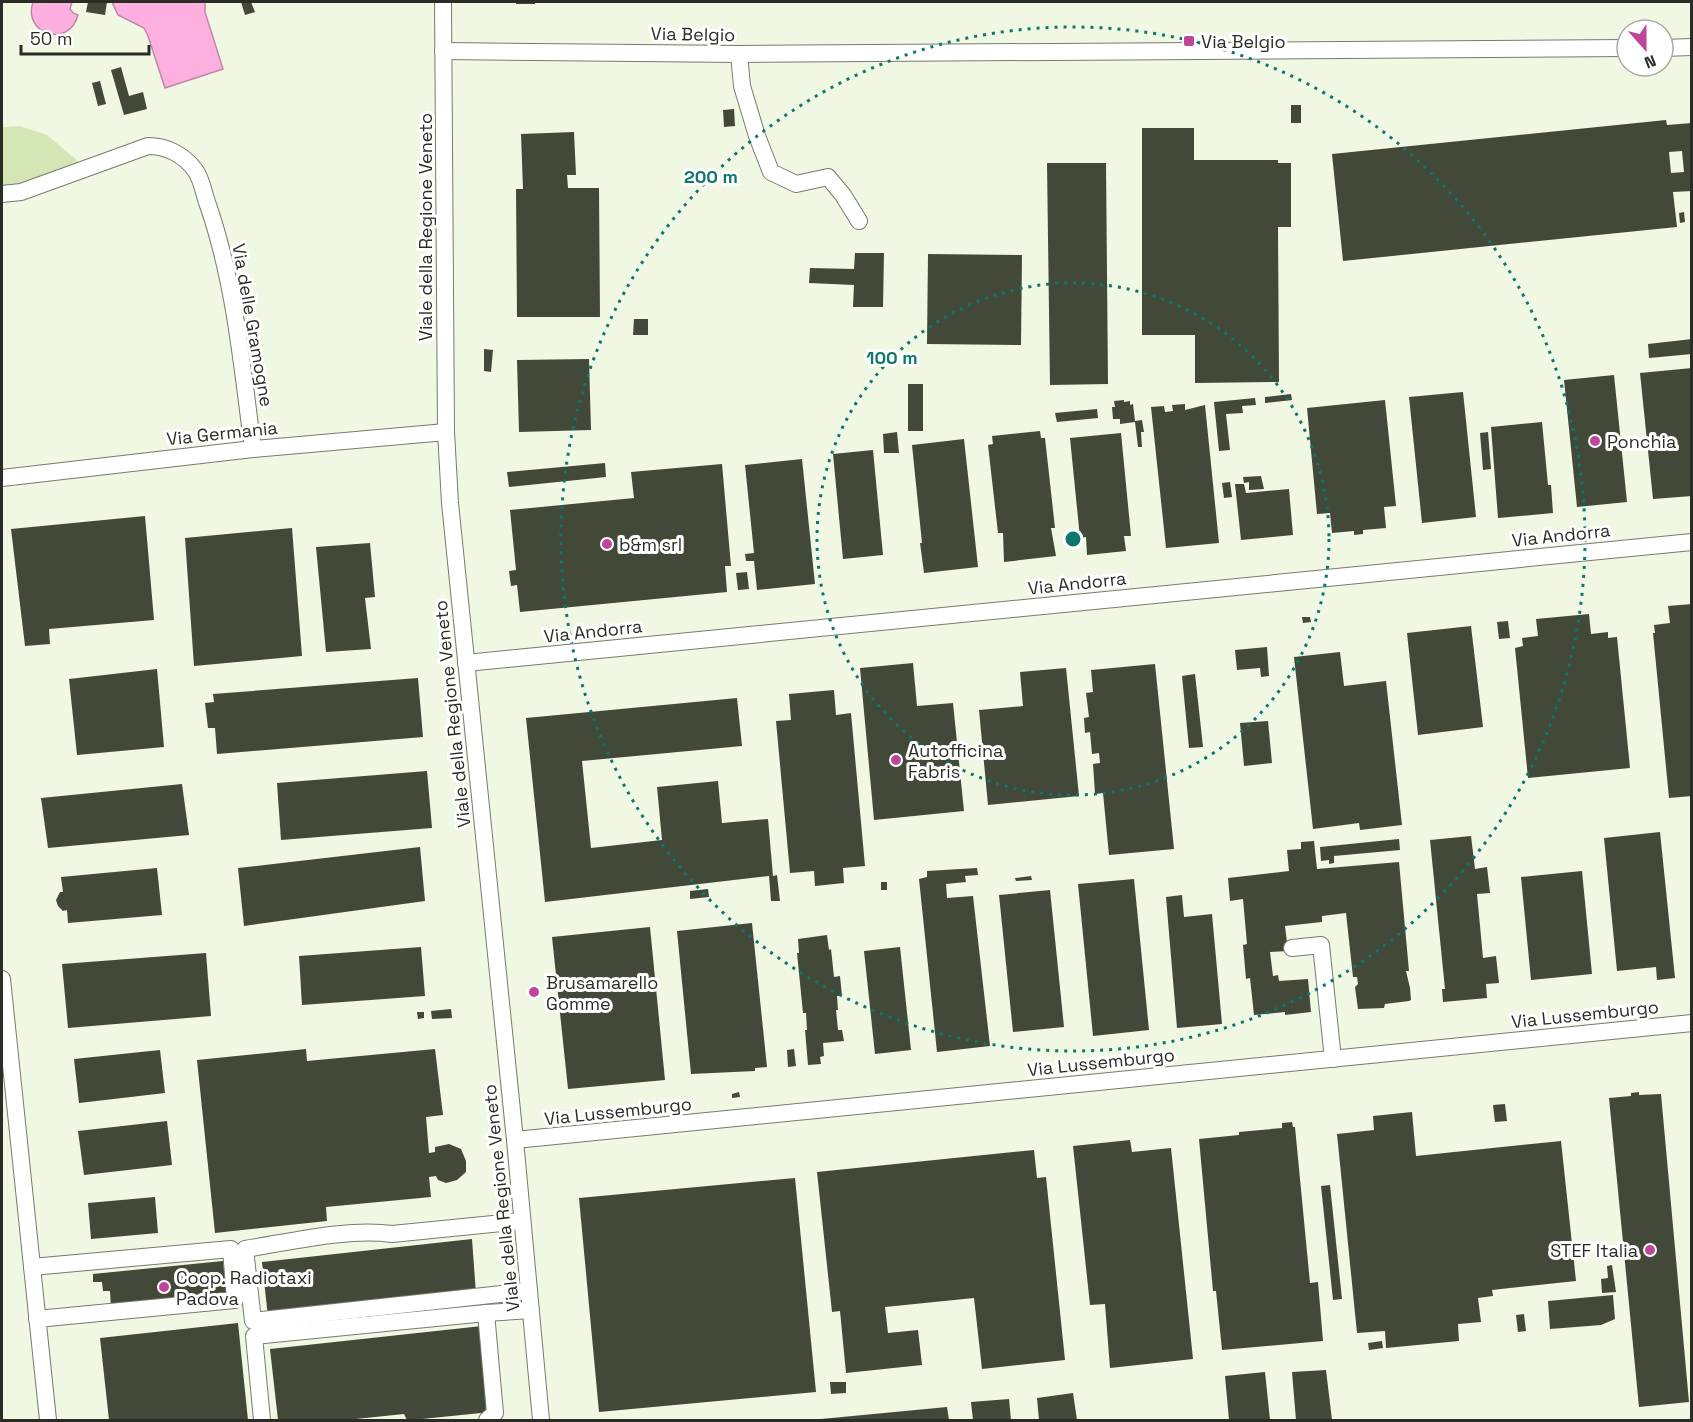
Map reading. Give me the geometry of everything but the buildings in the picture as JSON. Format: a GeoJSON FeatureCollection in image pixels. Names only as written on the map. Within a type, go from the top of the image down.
{"type":"FeatureCollection","features":[{"type":"Feature","properties":{"kind":"street","name":"Viale della Regione Veneto"},"geometry":{"type":"LineString","coordinates":[[443,2],[446,432],[450,503],[541,1420]]}},
{"type":"Feature","properties":{"kind":"street"},"geometry":{"type":"LineString","coordinates":[[1675,48],[1692,47]]}},
{"type":"Feature","properties":{"kind":"street","name":"Via Belgio"},"geometry":{"type":"LineString","coordinates":[[443,51],[739,54],[1615,48]]}},
{"type":"Feature","properties":{"kind":"street"},"geometry":{"type":"LineString","coordinates":[[739,54],[742,86],[771,172],[796,184],[828,177],[843,195],[859,221]]}},
{"type":"Feature","properties":{"kind":"street","name":"Via delle Gramogne"},"geometry":{"type":"LineString","coordinates":[[2,194],[21,192],[148,146],[159,146],[176,152],[196,171],[218,236],[228,282],[254,449]]}},
{"type":"Feature","properties":{"kind":"street","name":"Via Germania"},"geometry":{"type":"LineString","coordinates":[[2,478],[254,449],[446,432]]}},
{"type":"Feature","properties":{"kind":"street","name":"Via Andorra"},"geometry":{"type":"LineString","coordinates":[[466,663],[1692,542]]}},
{"type":"Feature","properties":{"kind":"street"},"geometry":{"type":"LineString","coordinates":[[1292,948],[1321,945],[1334,1059]]}},
{"type":"Feature","properties":{"kind":"street"},"geometry":{"type":"LineString","coordinates":[[2,979],[48,1420]]}},
{"type":"Feature","properties":{"kind":"street","name":"Via Lussemburgo"},"geometry":{"type":"LineString","coordinates":[[515,1140],[1692,1023]]}},
{"type":"Feature","properties":{"kind":"street"},"geometry":{"type":"LineString","coordinates":[[522,1221],[392,1234],[375,1232],[329,1236],[245,1249],[254,1321],[529,1292]]}},
{"type":"Feature","properties":{"kind":"street"},"geometry":{"type":"LineString","coordinates":[[32,1267],[231,1249],[232,1259],[235,1300],[37,1319]]}},
{"type":"Feature","properties":{"kind":"street"},"geometry":{"type":"LineString","coordinates":[[262,1420],[254,1336],[531,1310]]}},
{"type":"Feature","properties":{"kind":"street"},"geometry":{"type":"LineString","coordinates":[[486,1313],[495,1413],[487,1420]]}},
{"type":"Feature","properties":{"kind":"green space"},"geometry":{"type":"Polygon","coordinates":[[[19,126],[47,135],[79,162],[18,185],[2,186],[2,127],[19,126]]]}},
{"type":"Feature","properties":{"kind":"shaded area"},"geometry":{"type":"Polygon","coordinates":[[[33,2],[72,2],[70,9],[78,15],[73,26],[66,32],[48,33],[34,22],[31,13],[33,2]]]}},
{"type":"Feature","properties":{"kind":"shaded area"},"geometry":{"type":"Polygon","coordinates":[[[112,2],[205,2],[205,12],[223,69],[165,88],[144,28],[118,15],[112,2]]]}},
{"type":"Feature","properties":{"kind":"place","name":"Via Belgio"},"geometry":{"type":"Point","coordinates":[1189,41]}},
{"type":"Feature","properties":{"kind":"place","name":"Ponchia"},"geometry":{"type":"Point","coordinates":[1595,441]}},
{"type":"Feature","properties":{"kind":"place","name":"b&m srl"},"geometry":{"type":"Point","coordinates":[607,544]}},
{"type":"Feature","properties":{"kind":"place","name":"Autofficina Fabris"},"geometry":{"type":"Point","coordinates":[896,760]}},
{"type":"Feature","properties":{"kind":"place","name":"Brusamarello Gomme"},"geometry":{"type":"Point","coordinates":[534,992]}},
{"type":"Feature","properties":{"kind":"place","name":"STEF Italia"},"geometry":{"type":"Point","coordinates":[1650,1250]}},
{"type":"Feature","properties":{"kind":"place","name":"Coop. Radiotaxi Padova"},"geometry":{"type":"Point","coordinates":[164,1287]}}]}
